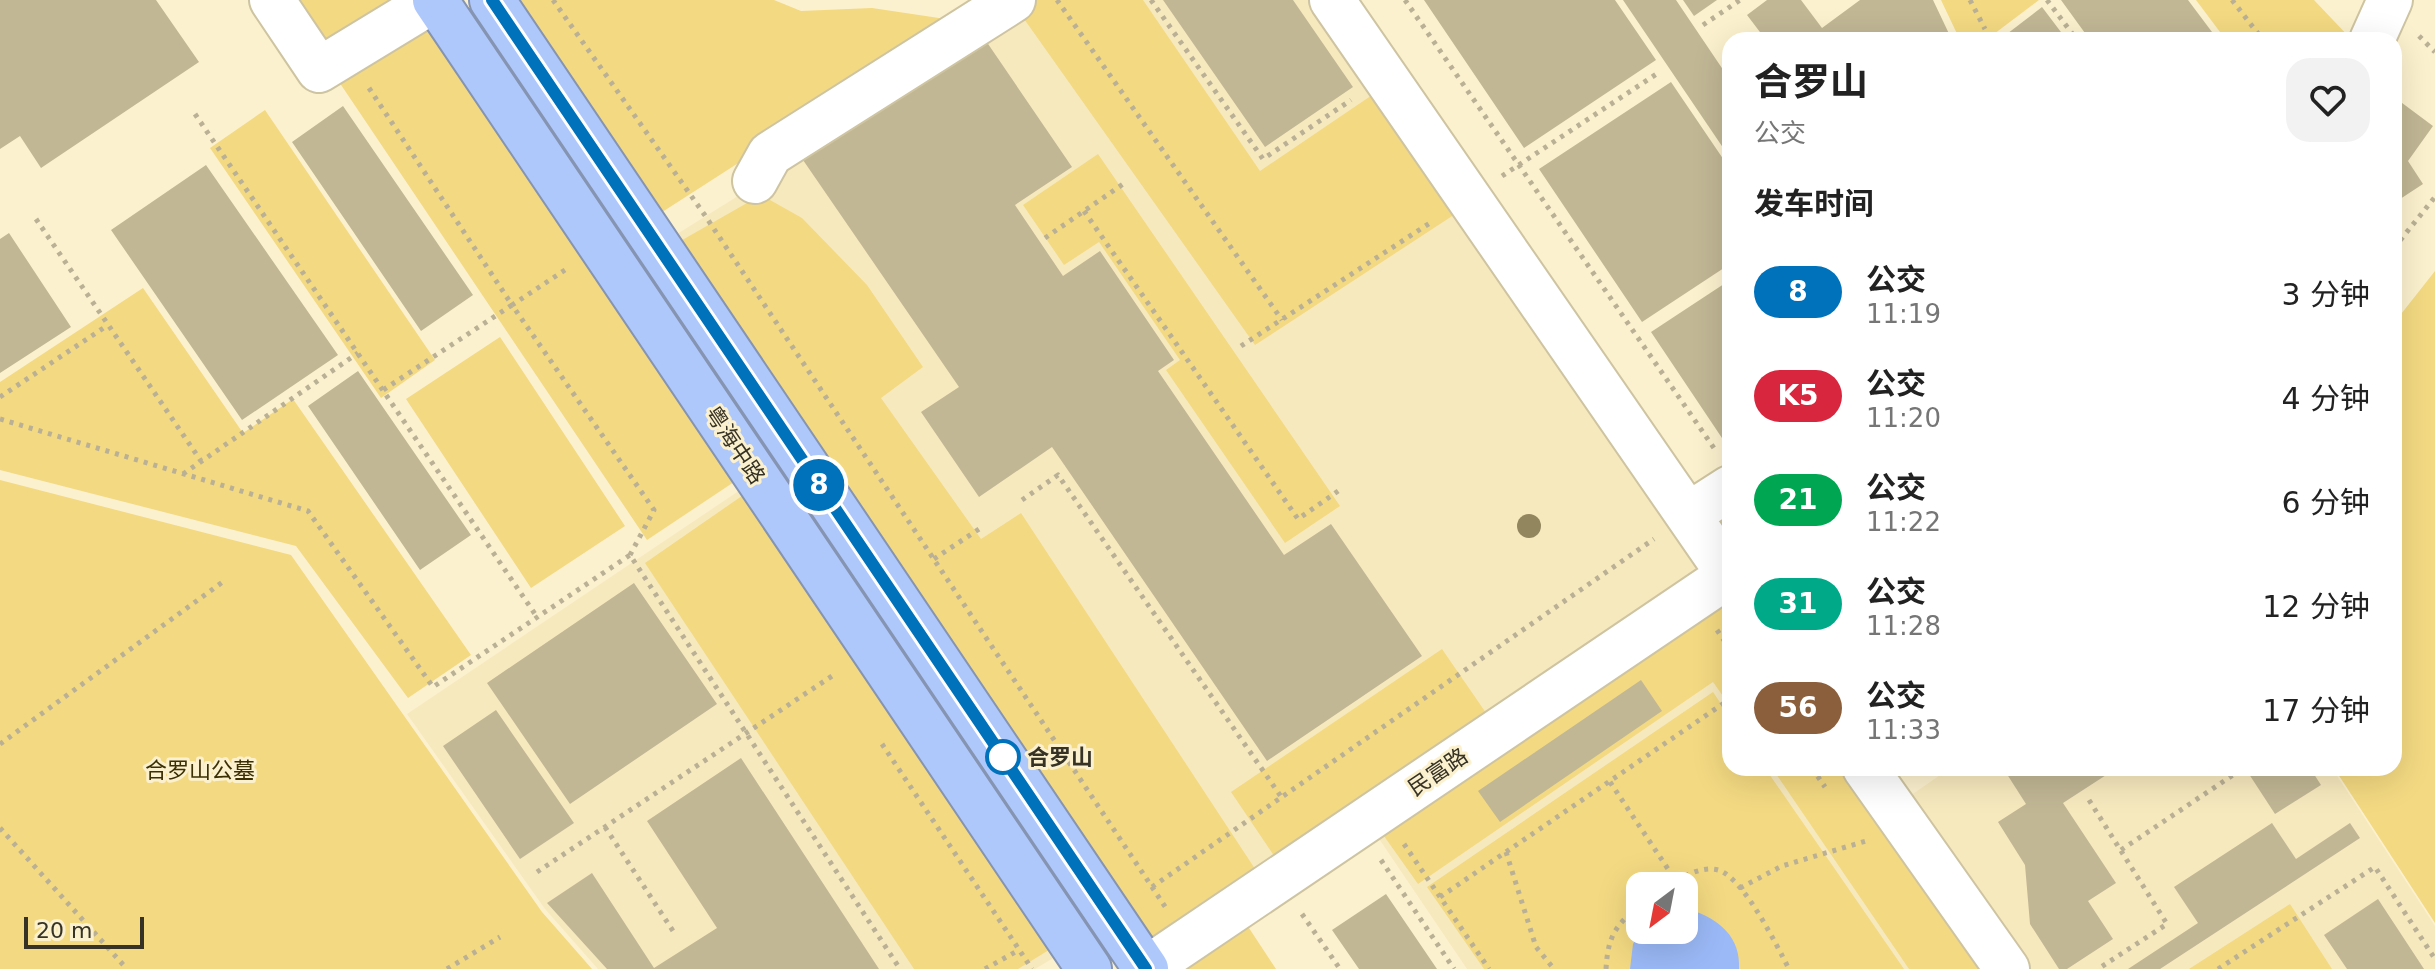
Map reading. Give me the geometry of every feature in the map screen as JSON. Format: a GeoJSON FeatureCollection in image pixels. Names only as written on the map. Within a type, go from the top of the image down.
{"type":"FeatureCollection","features":[{"type":"Feature","properties":{"kind":"highway","name":"粤海中路"},"geometry":{"type":"LineString","coordinates":[[434,0],[1089,969]]}},
{"type":"Feature","properties":{"kind":"highway"},"geometry":{"type":"LineString","coordinates":[[492,0],[1146,969]]}},
{"type":"Feature","properties":{"kind":"lane"},"geometry":{"type":"LineString","coordinates":[[272,0],[319,70],[434,0]]}},
{"type":"Feature","properties":{"kind":"lane"},"geometry":{"type":"LineString","coordinates":[[755,181],[770,154],[1013,0]]}},
{"type":"Feature","properties":{"kind":"lane"},"geometry":{"type":"LineString","coordinates":[[1332,0],[1722,564]]}},
{"type":"Feature","properties":{"kind":"lane"},"geometry":{"type":"LineString","coordinates":[[2376,32],[2390,0]]}},
{"type":"Feature","properties":{"kind":"lane"},"geometry":{"type":"LineString","coordinates":[[1688,515],[1722,477]]}},
{"type":"Feature","properties":{"kind":"lane","name":"民富路"},"geometry":{"type":"LineString","coordinates":[[1146,969],[1722,581]]}},
{"type":"Feature","properties":{"kind":"lane"},"geometry":{"type":"LineString","coordinates":[[1871,776],[2007,969]]}},
{"type":"Feature","properties":{"kind":"path"},"geometry":{"type":"LineString","coordinates":[[553,0],[713,227],[1187,941]]}},
{"type":"Feature","properties":{"kind":"path"},"geometry":{"type":"LineString","coordinates":[[1057,0],[1282,320]]}},
{"type":"Feature","properties":{"kind":"path"},"geometry":{"type":"LineString","coordinates":[[1151,0],[1263,159],[1385,77]]}},
{"type":"Feature","properties":{"kind":"path"},"geometry":{"type":"LineString","coordinates":[[1405,0],[1722,467]]}},
{"type":"Feature","properties":{"kind":"path"},"geometry":{"type":"LineString","coordinates":[[1703,25],[1740,0]]}},
{"type":"Feature","properties":{"kind":"path"},"geometry":{"type":"LineString","coordinates":[[1970,0],[1985,29]]}},
{"type":"Feature","properties":{"kind":"path"},"geometry":{"type":"LineString","coordinates":[[2047,0],[2071,32]]}},
{"type":"Feature","properties":{"kind":"path"},"geometry":{"type":"LineString","coordinates":[[2232,0],[2257,32]]}},
{"type":"Feature","properties":{"kind":"path"},"geometry":{"type":"LineString","coordinates":[[0,419],[308,511],[433,687],[630,555],[654,510],[512,305],[345,53]]}},
{"type":"Feature","properties":{"kind":"path"},"geometry":{"type":"LineString","coordinates":[[195,114],[537,617]]}},
{"type":"Feature","properties":{"kind":"path"},"geometry":{"type":"LineString","coordinates":[[1045,238],[1126,182]]}},
{"type":"Feature","properties":{"kind":"path"},"geometry":{"type":"LineString","coordinates":[[2402,238],[2435,197]]}},
{"type":"Feature","properties":{"kind":"path"},"geometry":{"type":"LineString","coordinates":[[1084,211],[1298,519],[1341,489]]}},
{"type":"Feature","properties":{"kind":"path"},"geometry":{"type":"LineString","coordinates":[[36,219],[201,461]]}},
{"type":"Feature","properties":{"kind":"path"},"geometry":{"type":"LineString","coordinates":[[383,390],[565,270]]}},
{"type":"Feature","properties":{"kind":"path"},"geometry":{"type":"LineString","coordinates":[[0,397],[108,325]]}},
{"type":"Feature","properties":{"kind":"path"},"geometry":{"type":"LineString","coordinates":[[183,474],[358,353]]}},
{"type":"Feature","properties":{"kind":"path"},"geometry":{"type":"LineString","coordinates":[[1022,500],[1058,475],[1282,798]]}},
{"type":"Feature","properties":{"kind":"path"},"geometry":{"type":"LineString","coordinates":[[1152,887],[1688,515]]}},
{"type":"Feature","properties":{"kind":"path"},"geometry":{"type":"LineString","coordinates":[[934,559],[982,527]]}},
{"type":"Feature","properties":{"kind":"path"},"geometry":{"type":"LineString","coordinates":[[630,555],[900,969]]}},
{"type":"Feature","properties":{"kind":"path"},"geometry":{"type":"LineString","coordinates":[[0,744],[224,581]]}},
{"type":"Feature","properties":{"kind":"path"},"geometry":{"type":"LineString","coordinates":[[1709,619],[1722,638]]}},
{"type":"Feature","properties":{"kind":"path"},"geometry":{"type":"LineString","coordinates":[[537,872],[835,674]]}},
{"type":"Feature","properties":{"kind":"path"},"geometry":{"type":"LineString","coordinates":[[1440,897],[1722,705]]}},
{"type":"Feature","properties":{"kind":"path"},"geometry":{"type":"LineString","coordinates":[[2121,850],[2232,776]]}},
{"type":"Feature","properties":{"kind":"path"},"geometry":{"type":"LineString","coordinates":[[1610,782],[1670,872]]}},
{"type":"Feature","properties":{"kind":"path"},"geometry":{"type":"LineString","coordinates":[[2089,800],[2167,924],[2098,969]]}},
{"type":"Feature","properties":{"kind":"path"},"geometry":{"type":"LineString","coordinates":[[1740,888],[1809,857],[1886,838],[1905,824]]}},
{"type":"Feature","properties":{"kind":"path"},"geometry":{"type":"LineString","coordinates":[[605,827],[675,934]]}},
{"type":"Feature","properties":{"kind":"path"},"geometry":{"type":"LineString","coordinates":[[0,828],[127,969]]}},
{"type":"Feature","properties":{"kind":"path"},"geometry":{"type":"LineString","coordinates":[[1397,834],[1489,969]]}},
{"type":"Feature","properties":{"kind":"path"},"geometry":{"type":"LineString","coordinates":[[1506,852],[1536,947],[1554,969]]}},
{"type":"Feature","properties":{"kind":"path"},"geometry":{"type":"LineString","coordinates":[[1379,856],[1454,969]]}},
{"type":"Feature","properties":{"kind":"path"},"geometry":{"type":"LineString","coordinates":[[2218,969],[2375,867],[2435,959]]}},
{"type":"Feature","properties":{"kind":"path"},"geometry":{"type":"LineString","coordinates":[[1698,872],[1720,871],[1740,888],[1789,969]]}},
{"type":"Feature","properties":{"kind":"path"},"geometry":{"type":"LineString","coordinates":[[1288,918],[1300,910],[1340,969]]}},
{"type":"Feature","properties":{"kind":"path"},"geometry":{"type":"LineString","coordinates":[[1606,969],[1608,941],[1626,917]]}},
{"type":"Feature","properties":{"kind":"path"},"geometry":{"type":"LineString","coordinates":[[447,969],[500,937]]}},
{"type":"Feature","properties":{"kind":"path"},"geometry":{"type":"LineString","coordinates":[[985,969],[1019,950]]}},
{"type":"Feature","properties":{"kind":"shaded area"},"geometry":{"type":"Polygon","coordinates":[[[1019,0],[1330,0],[1722,569],[1722,578],[1147,966],[661,244],[754,186],[1019,0]]]}},
{"type":"Feature","properties":{"kind":"shaded area"},"geometry":{"type":"Polygon","coordinates":[[[755,480],[1070,948],[1035,969],[598,969],[545,909],[407,714],[755,480]]]}},
{"type":"Feature","properties":{"kind":"shaded area"},"geometry":{"type":"Polygon","coordinates":[[[1722,585],[1722,776],[1866,776],[1890,810],[1939,776],[2337,776],[2435,926],[2435,969],[1467,969],[1369,824],[1722,585]]]}},
{"type":"Feature","properties":{"kind":"green space"},"geometry":{"type":"Polygon","coordinates":[[[284,0],[421,0],[743,476],[647,540],[284,0]]]}},
{"type":"Feature","properties":{"kind":"green space"},"geometry":{"type":"Polygon","coordinates":[[[508,0],[774,0],[801,11],[872,8],[959,21],[656,216],[508,0]]]}},
{"type":"Feature","properties":{"kind":"green space"},"geometry":{"type":"Polygon","coordinates":[[[1033,0],[1143,0],[1260,171],[1381,89],[1466,207],[1255,345],[1017,9],[1033,0]]]}},
{"type":"Feature","properties":{"kind":"green space"},"geometry":{"type":"Polygon","coordinates":[[[1941,0],[2039,0],[1997,32],[1956,32],[1941,0]]]}},
{"type":"Feature","properties":{"kind":"green space"},"geometry":{"type":"Polygon","coordinates":[[[2196,0],[2314,0],[2344,32],[2220,32],[2196,0]]]}},
{"type":"Feature","properties":{"kind":"green space"},"geometry":{"type":"Polygon","coordinates":[[[265,110],[435,360],[381,398],[210,148],[265,110]]]}},
{"type":"Feature","properties":{"kind":"green space"},"geometry":{"type":"Polygon","coordinates":[[[1098,154],[1340,506],[1285,543],[1166,370],[1180,360],[1099,242],[1064,265],[1023,205],[1098,154]]]}},
{"type":"Feature","properties":{"kind":"green space"},"geometry":{"type":"Polygon","coordinates":[[[761,195],[802,218],[867,285],[923,367],[881,398],[981,539],[1021,513],[1263,881],[1149,954],[670,247],[761,195]]]}},
{"type":"Feature","properties":{"kind":"green space"},"geometry":{"type":"Polygon","coordinates":[[[2435,271],[2435,923],[2339,776],[2402,776],[2402,313],[2435,271]]]}},
{"type":"Feature","properties":{"kind":"green space"},"geometry":{"type":"Polygon","coordinates":[[[143,288],[243,433],[293,399],[471,655],[408,698],[296,546],[0,470],[0,382],[143,288]]]}},
{"type":"Feature","properties":{"kind":"green space"},"geometry":{"type":"Polygon","coordinates":[[[500,337],[625,526],[531,588],[406,399],[500,337]]]}},
{"type":"Feature","properties":{"kind":"green space","name":"合罗山公墓"},"geometry":{"type":"Polygon","coordinates":[[[0,480],[291,555],[542,912],[592,969],[0,969],[0,480]]]}},
{"type":"Feature","properties":{"kind":"green space"},"geometry":{"type":"Polygon","coordinates":[[[752,489],[1057,945],[1018,969],[914,969],[645,563],[752,489]]]}},
{"type":"Feature","properties":{"kind":"green space"},"geometry":{"type":"Polygon","coordinates":[[[1722,600],[1722,695],[1713,682],[1418,884],[1379,829],[1722,600]]]}},
{"type":"Feature","properties":{"kind":"green space"},"geometry":{"type":"Polygon","coordinates":[[[1442,649],[1495,726],[1283,869],[1231,792],[1442,649]]]}},
{"type":"Feature","properties":{"kind":"green space"},"geometry":{"type":"Polygon","coordinates":[[[1713,692],[1722,705],[1722,776],[1771,776],[1904,969],[1484,969],[1427,887],[1713,692]]]}},
{"type":"Feature","properties":{"kind":"green space"},"geometry":{"type":"Polygon","coordinates":[[[1777,776],[1856,776],[1990,969],[1909,969],[1777,776]]]}},
{"type":"Feature","properties":{"kind":"green space"},"geometry":{"type":"Polygon","coordinates":[[[2290,904],[2332,969],[2189,969],[2290,904]]]}},
{"type":"Feature","properties":{"kind":"green space"},"geometry":{"type":"Polygon","coordinates":[[[1247,925],[1276,969],[1174,969],[1247,925]]]}},
{"type":"Feature","properties":{"kind":"water"},"geometry":{"type":"Polygon","coordinates":[[[1698,913],[1726,931],[1739,958],[1739,969],[1630,969],[1633,944],[1698,944],[1698,913]]]}},
{"type":"Feature","properties":{"kind":"building"},"geometry":{"type":"Polygon","coordinates":[[[0,0],[156,0],[199,62],[41,168],[20,136],[0,149],[0,0]]]}},
{"type":"Feature","properties":{"kind":"building"},"geometry":{"type":"Polygon","coordinates":[[[1163,0],[1293,0],[1353,87],[1265,147],[1163,0]]]}},
{"type":"Feature","properties":{"kind":"building"},"geometry":{"type":"Polygon","coordinates":[[[1424,0],[1615,0],[1656,60],[1524,148],[1424,0]]]}},
{"type":"Feature","properties":{"kind":"building"},"geometry":{"type":"Polygon","coordinates":[[[1623,0],[1676,0],[1722,68],[1722,146],[1623,0]]]}},
{"type":"Feature","properties":{"kind":"building"},"geometry":{"type":"Polygon","coordinates":[[[1683,0],[1717,0],[1694,16],[1683,0]]]}},
{"type":"Feature","properties":{"kind":"building"},"geometry":{"type":"Polygon","coordinates":[[[1767,0],[1801,0],[1822,28],[1860,0],[1933,0],[1948,32],[1760,32],[1747,15],[1767,0]]]}},
{"type":"Feature","properties":{"kind":"building"},"geometry":{"type":"Polygon","coordinates":[[[2061,0],[2188,0],[2212,32],[2084,32],[2061,0]]]}},
{"type":"Feature","properties":{"kind":"building"},"geometry":{"type":"Polygon","coordinates":[[[2042,7],[2061,32],[2009,32],[2042,7]]]}},
{"type":"Feature","properties":{"kind":"building"},"geometry":{"type":"Polygon","coordinates":[[[984,38],[1072,167],[1015,205],[1063,276],[1100,251],[1174,360],[1158,371],[1284,555],[1331,524],[1422,656],[1267,761],[1052,447],[979,497],[921,412],[959,387],[803,160],[984,38]]]}},
{"type":"Feature","properties":{"kind":"building"},"geometry":{"type":"Polygon","coordinates":[[[1671,82],[1722,157],[1722,269],[1642,322],[1539,169],[1671,82]]]}},
{"type":"Feature","properties":{"kind":"building"},"geometry":{"type":"Polygon","coordinates":[[[2402,103],[2433,126],[2408,161],[2423,184],[2402,198],[2402,103]]]}},
{"type":"Feature","properties":{"kind":"building"},"geometry":{"type":"Polygon","coordinates":[[[343,106],[473,295],[421,331],[292,142],[343,106]]]}},
{"type":"Feature","properties":{"kind":"building"},"geometry":{"type":"Polygon","coordinates":[[[206,165],[338,355],[242,420],[111,230],[206,165]]]}},
{"type":"Feature","properties":{"kind":"building"},"geometry":{"type":"Polygon","coordinates":[[[9,233],[71,327],[0,373],[0,239],[9,233]]]}},
{"type":"Feature","properties":{"kind":"building"},"geometry":{"type":"Polygon","coordinates":[[[1722,285],[1722,438],[1651,332],[1722,285]]]}},
{"type":"Feature","properties":{"kind":"building"},"geometry":{"type":"Polygon","coordinates":[[[358,371],[471,535],[420,570],[308,406],[358,371]]]}},
{"type":"Feature","properties":{"kind":"building"},"geometry":{"type":"Polygon","coordinates":[[[634,583],[717,704],[570,804],[487,683],[634,583]]]}},
{"type":"Feature","properties":{"kind":"building"},"geometry":{"type":"Polygon","coordinates":[[[1641,680],[1662,711],[1500,822],[1478,791],[1641,680]]]}},
{"type":"Feature","properties":{"kind":"building"},"geometry":{"type":"Polygon","coordinates":[[[496,710],[574,823],[520,859],[443,746],[496,710]]]}},
{"type":"Feature","properties":{"kind":"building"},"geometry":{"type":"Polygon","coordinates":[[[741,758],[879,969],[607,969],[547,903],[592,873],[654,968],[717,928],[647,821],[741,758]]]}},
{"type":"Feature","properties":{"kind":"building"},"geometry":{"type":"Polygon","coordinates":[[[2008,776],[2105,776],[2063,803],[2116,883],[2088,901],[2113,939],[2067,969],[2059,969],[2030,924],[2025,865],[1998,822],[2026,804],[2008,776]]]}},
{"type":"Feature","properties":{"kind":"building"},"geometry":{"type":"Polygon","coordinates":[[[2250,776],[2315,776],[2321,785],[2275,814],[2250,776]]]}},
{"type":"Feature","properties":{"kind":"building"},"geometry":{"type":"Polygon","coordinates":[[[2272,823],[2296,859],[2350,823],[2360,838],[2160,969],[2128,969],[2198,923],[2174,887],[2272,823]]]}},
{"type":"Feature","properties":{"kind":"building"},"geometry":{"type":"Polygon","coordinates":[[[1386,894],[1437,969],[1359,969],[1332,930],[1386,894]]]}},
{"type":"Feature","properties":{"kind":"building"},"geometry":{"type":"Polygon","coordinates":[[[2378,899],[2424,969],[2347,969],[2324,935],[2378,899]]]}},
{"type":"Feature","properties":{"kind":"bus line","name":"8"},"geometry":{"type":"LineString","coordinates":[[492,0],[1146,969]]}},
{"type":"Feature","properties":{"kind":"place","name":"合罗山"},"geometry":{"type":"Point","coordinates":[1003,757]}}]}
